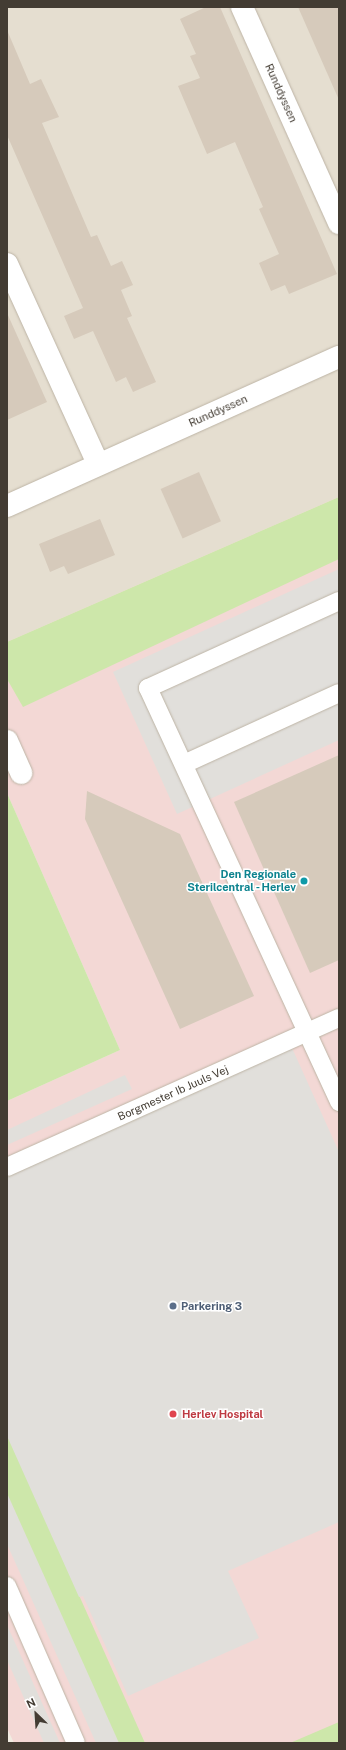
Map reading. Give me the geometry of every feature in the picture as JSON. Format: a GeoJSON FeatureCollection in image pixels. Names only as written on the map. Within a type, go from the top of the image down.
{"type":"FeatureCollection","features":[{"type":"Feature","properties":{"kind":"street","name":"Runddyssen"},"geometry":{"type":"LineString","coordinates":[[242,7],[339,223]]}},
{"type":"Feature","properties":{"kind":"street"},"geometry":{"type":"LineString","coordinates":[[7,264],[98,464]]}},
{"type":"Feature","properties":{"kind":"street","name":"Runddyssen"},"geometry":{"type":"LineString","coordinates":[[7,506],[339,357]]}},
{"type":"Feature","properties":{"kind":"street"},"geometry":{"type":"LineString","coordinates":[[7,741],[21,773]]}},
{"type":"Feature","properties":{"kind":"lane"},"geometry":{"type":"LineString","coordinates":[[339,601],[148,688],[339,1102]]}},
{"type":"Feature","properties":{"kind":"lane"},"geometry":{"type":"LineString","coordinates":[[184,764],[339,693]]}},
{"type":"Feature","properties":{"kind":"lane","name":"Borgmester Ib Juuls Vej"},"geometry":{"type":"LineString","coordinates":[[7,1167],[339,1018]]}},
{"type":"Feature","properties":{"kind":"lane"},"geometry":{"type":"LineString","coordinates":[[7,1586],[76,1743]]}},
{"type":"Feature","properties":{"kind":"shaded area"},"geometry":{"type":"Polygon","coordinates":[[[7,7],[339,7],[339,497],[7,642],[7,7]]]}},
{"type":"Feature","properties":{"kind":"shaded area","name":"Herlev Hospital"},"geometry":{"type":"Polygon","coordinates":[[[339,497],[339,1743],[14,1743],[7,1728],[7,1101],[120,1050],[7,793],[7,642],[339,497]]]}},
{"type":"Feature","properties":{"kind":"shaded area"},"geometry":{"type":"Polygon","coordinates":[[[339,569],[339,740],[177,814],[113,672],[339,569]]]}},
{"type":"Feature","properties":{"kind":"shaded area","name":"Parkering 3"},"geometry":{"type":"Polygon","coordinates":[[[292,1048],[339,1152],[339,1522],[228,1571],[259,1638],[128,1696],[83,1596],[79,1597],[7,1436],[7,1176],[292,1048]]]}},
{"type":"Feature","properties":{"kind":"shaded area"},"geometry":{"type":"Polygon","coordinates":[[[125,1075],[132,1089],[7,1145],[7,1130],[125,1075]]]}},
{"type":"Feature","properties":{"kind":"shaded area"},"geometry":{"type":"Polygon","coordinates":[[[7,1493],[119,1743],[96,1743],[7,1544],[7,1493]]]}},
{"type":"Feature","properties":{"kind":"shaded area"},"geometry":{"type":"Polygon","coordinates":[[[7,1625],[60,1743],[44,1743],[7,1660],[7,1625]]]}},
{"type":"Feature","properties":{"kind":"green space"},"geometry":{"type":"Polygon","coordinates":[[[339,497],[339,559],[23,707],[7,679],[7,642],[339,497]]]}},
{"type":"Feature","properties":{"kind":"green space"},"geometry":{"type":"Polygon","coordinates":[[[7,793],[120,1050],[7,1101],[7,793]]]}},
{"type":"Feature","properties":{"kind":"green space"},"geometry":{"type":"Polygon","coordinates":[[[7,1434],[145,1743],[117,1743],[7,1495],[7,1434]]]}},
{"type":"Feature","properties":{"kind":"green space"},"geometry":{"type":"Polygon","coordinates":[[[339,1722],[339,1743],[290,1743],[339,1722]]]}},
{"type":"Feature","properties":{"kind":"building"},"geometry":{"type":"Polygon","coordinates":[[[206,7],[220,7],[337,274],[289,294],[285,285],[271,291],[259,263],[279,254],[259,209],[263,207],[235,142],[207,154],[178,86],[200,78],[190,56],[196,54],[180,19],[206,7]]]}},
{"type":"Feature","properties":{"kind":"building"},"geometry":{"type":"Polygon","coordinates":[[[298,7],[339,7],[339,100],[298,7]]]}},
{"type":"Feature","properties":{"kind":"building"},"geometry":{"type":"Polygon","coordinates":[[[7,30],[30,84],[41,79],[59,117],[42,123],[91,237],[97,235],[111,266],[122,261],[133,285],[121,290],[132,316],[127,318],[156,382],[133,392],[126,377],[116,382],[93,331],[74,339],[64,316],[83,308],[7,135],[7,30]]]}},
{"type":"Feature","properties":{"kind":"building"},"geometry":{"type":"Polygon","coordinates":[[[7,313],[47,402],[7,420],[7,313]]]}},
{"type":"Feature","properties":{"kind":"building"},"geometry":{"type":"Polygon","coordinates":[[[199,472],[221,521],[183,538],[161,489],[199,472]]]}},
{"type":"Feature","properties":{"kind":"building"},"geometry":{"type":"Polygon","coordinates":[[[100,519],[115,555],[68,574],[64,566],[50,572],[39,544],[100,519]]]}},
{"type":"Feature","properties":{"kind":"building","name":"Den Regionale Sterilcentral - Herlev"},"geometry":{"type":"Polygon","coordinates":[[[339,755],[339,960],[310,973],[234,802],[339,755]]]}},
{"type":"Feature","properties":{"kind":"building"},"geometry":{"type":"Polygon","coordinates":[[[87,791],[180,834],[254,996],[180,1029],[85,819],[87,791]]]}},
{"type":"Feature","properties":{"kind":"place","name":"Den Regionale Sterilcentral - Herlev"},"geometry":{"type":"Point","coordinates":[304,881]}},
{"type":"Feature","properties":{"kind":"place","name":"Parkering 3"},"geometry":{"type":"Point","coordinates":[173,1306]}},
{"type":"Feature","properties":{"kind":"place","name":"Herlev Hospital"},"geometry":{"type":"Point","coordinates":[173,1414]}}]}
